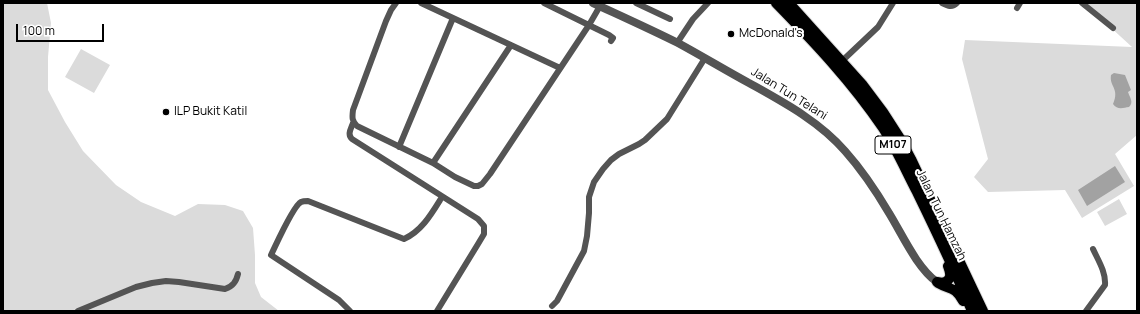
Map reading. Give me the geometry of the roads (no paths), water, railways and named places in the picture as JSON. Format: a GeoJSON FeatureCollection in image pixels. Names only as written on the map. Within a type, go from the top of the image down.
{"type":"FeatureCollection","features":[{"type":"Feature","properties":{"kind":"main road","name":"Jalan Tun Hamzah"},"geometry":{"type":"LineString","coordinates":[[776,3],[858,92],[884,129],[933,225],[970,311]]}},
{"type":"Feature","properties":{"kind":"main road","name":"Jalan Tun Hamzah"},"geometry":{"type":"LineString","coordinates":[[788,3],[862,84],[883,112],[901,140],[914,164],[983,311]]}},
{"type":"Feature","properties":{"kind":"main road"},"geometry":{"type":"LineString","coordinates":[[933,225],[951,276],[947,282],[937,282]]}},
{"type":"Feature","properties":{"kind":"main road"},"geometry":{"type":"LineString","coordinates":[[937,282],[960,294],[970,311]]}},
{"type":"Feature","properties":{"kind":"street"},"geometry":{"type":"LineString","coordinates":[[396,3],[386,21],[353,110],[353,123],[349,133],[352,139],[478,219],[484,226],[484,234],[436,311]]}},
{"type":"Feature","properties":{"kind":"street"},"geometry":{"type":"LineString","coordinates":[[421,3],[560,68]]}},
{"type":"Feature","properties":{"kind":"street"},"geometry":{"type":"LineString","coordinates":[[544,3],[612,37],[613,38],[611,41]]}},
{"type":"Feature","properties":{"kind":"street"},"geometry":{"type":"LineString","coordinates":[[636,3],[670,19]]}},
{"type":"Feature","properties":{"kind":"street"},"geometry":{"type":"LineString","coordinates":[[677,43],[692,19],[708,3]]}},
{"type":"Feature","properties":{"kind":"street"},"geometry":{"type":"LineString","coordinates":[[842,61],[878,27],[893,3]]}},
{"type":"Feature","properties":{"kind":"street"},"geometry":{"type":"LineString","coordinates":[[942,3],[948,6],[954,6],[957,3]]}},
{"type":"Feature","properties":{"kind":"street"},"geometry":{"type":"LineString","coordinates":[[1082,3],[1113,28]]}},
{"type":"Feature","properties":{"kind":"street"},"geometry":{"type":"LineString","coordinates":[[353,123],[433,163],[455,177],[474,186],[478,186],[482,184],[589,25],[596,5]]}},
{"type":"Feature","properties":{"kind":"street","name":"Jalan Tun Telani"},"geometry":{"type":"LineString","coordinates":[[596,5],[677,43],[705,58],[790,107],[829,134],[867,178],[921,267],[937,282]]}},
{"type":"Feature","properties":{"kind":"street"},"geometry":{"type":"LineString","coordinates":[[399,147],[453,18]]}},
{"type":"Feature","properties":{"kind":"street"},"geometry":{"type":"LineString","coordinates":[[433,163],[511,45]]}},
{"type":"Feature","properties":{"kind":"street"},"geometry":{"type":"LineString","coordinates":[[552,306],[557,301],[584,251],[587,236],[589,197],[594,182],[611,160],[645,140],[667,119],[705,58]]}},
{"type":"Feature","properties":{"kind":"street"},"geometry":{"type":"LineString","coordinates":[[350,311],[339,300],[271,255],[292,213],[298,205],[302,202],[308,201],[404,239],[411,236],[418,230],[432,213],[442,197]]}},
{"type":"Feature","properties":{"kind":"street"},"geometry":{"type":"LineString","coordinates":[[1086,311],[1105,285],[1106,280],[1093,250]]}},
{"type":"Feature","properties":{"kind":"street"},"geometry":{"type":"LineString","coordinates":[[78,311],[136,287],[152,283],[172,282],[225,289],[231,287],[236,281],[238,274]]}},
{"type":"Feature","properties":{"kind":"place","name":"McDonald's"},"geometry":{"type":"Point","coordinates":[731,34]}},
{"type":"Feature","properties":{"kind":"place","name":"ILP Bukit Katil"},"geometry":{"type":"Point","coordinates":[166,112]}}]}
